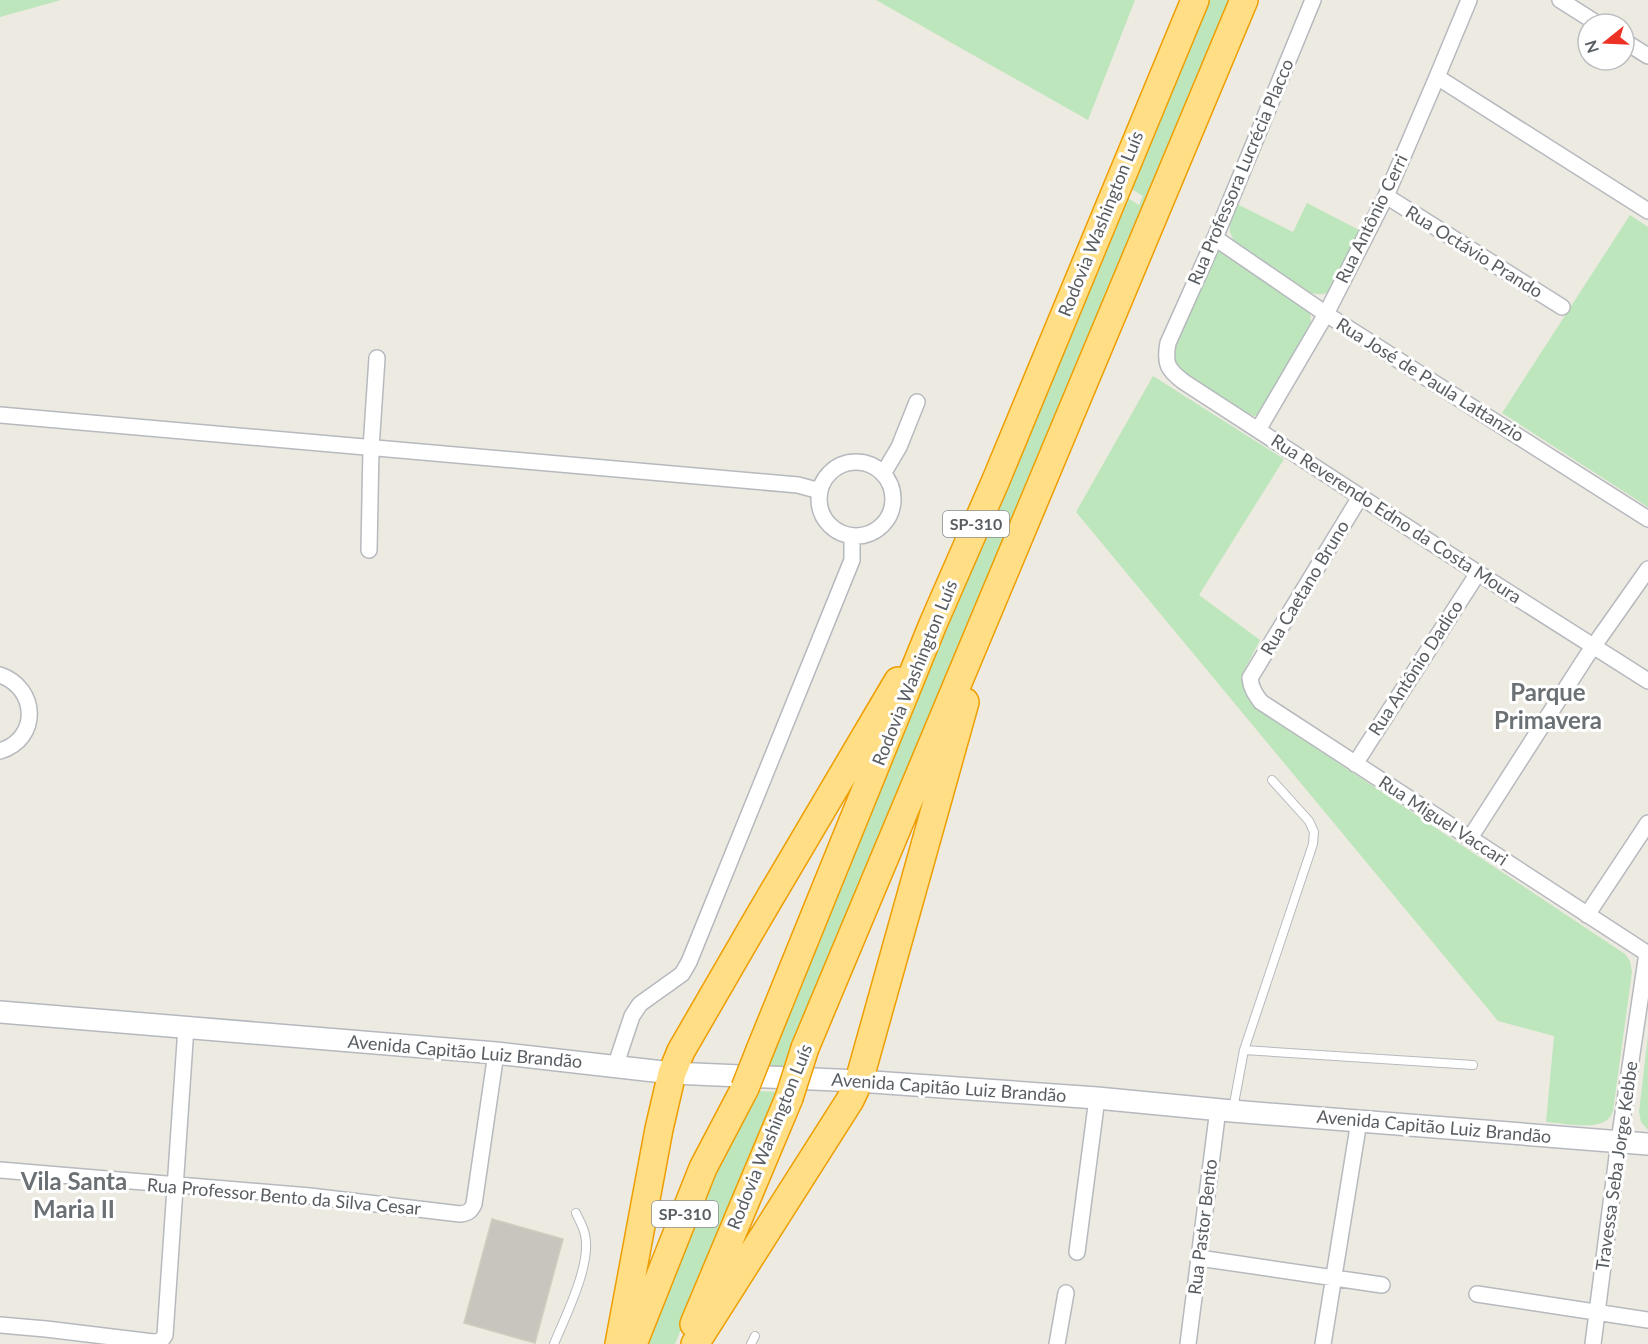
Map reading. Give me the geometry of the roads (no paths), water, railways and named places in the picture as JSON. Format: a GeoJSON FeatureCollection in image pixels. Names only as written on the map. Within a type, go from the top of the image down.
{"type":"FeatureCollection","features":[{"type":"Feature","properties":{"kind":"highway","name":"Rodovia Washington Luís"},"geometry":{"type":"LineString","coordinates":[[633,1344],[703,1168],[745,1088],[933,624],[996,480],[1195,0]]}},
{"type":"Feature","properties":{"kind":"highway","name":"Rodovia Washington Luís"},"geometry":{"type":"LineString","coordinates":[[685,1344],[789,1098],[805,1048],[1243,3]]}},
{"type":"Feature","properties":{"kind":"highway"},"geometry":{"type":"LineString","coordinates":[[695,1344],[850,1100],[859,1081],[992,602]]}},
{"type":"Feature","properties":{"kind":"highway"},"geometry":{"type":"LineString","coordinates":[[619,1344],[653,1162],[672,1073],[681,1051],[876,716],[933,624]]}},
{"type":"Feature","properties":{"kind":"main road","name":"Avenida Capitão Luiz Brandão"},"geometry":{"type":"LineString","coordinates":[[0,1015],[186,1027],[496,1053],[672,1073],[859,1081],[1096,1098],[1648,1144]]}},
{"type":"Feature","properties":{"kind":"street","name":"Rua Professora Lucrécia Placco"},"geometry":{"type":"LineString","coordinates":[[1168,343],[1215,238],[1313,0]]}},
{"type":"Feature","properties":{"kind":"street","name":"Rua Antônio Cerri"},"geometry":{"type":"LineString","coordinates":[[1258,430],[1326,314],[1386,196],[1469,0]]}},
{"type":"Feature","properties":{"kind":"street"},"geometry":{"type":"LineString","coordinates":[[1560,0],[1579,12]]}},
{"type":"Feature","properties":{"kind":"street"},"geometry":{"type":"LineString","coordinates":[[1437,77],[1648,211]]}},
{"type":"Feature","properties":{"kind":"street","name":"Rua Octávio Prando"},"geometry":{"type":"LineString","coordinates":[[1386,196],[1562,307]]}},
{"type":"Feature","properties":{"kind":"street","name":"Rua José de Paula Lattanzio"},"geometry":{"type":"LineString","coordinates":[[1215,238],[1326,314],[1648,519]]}},
{"type":"Feature","properties":{"kind":"street","name":"Rua Reverendo Edno da Costa Moura"},"geometry":{"type":"LineString","coordinates":[[1168,343],[1166,363],[1184,382],[1648,681]]}},
{"type":"Feature","properties":{"kind":"street"},"geometry":{"type":"LineString","coordinates":[[369,550],[371,448],[378,358]]}},
{"type":"Feature","properties":{"kind":"street"},"geometry":{"type":"LineString","coordinates":[[883,474],[899,447],[917,402]]}},
{"type":"Feature","properties":{"kind":"street"},"geometry":{"type":"LineString","coordinates":[[0,416],[798,485],[820,491]]}},
{"type":"Feature","properties":{"kind":"street"},"geometry":{"type":"LineString","coordinates":[[851,462],[868,464],[883,474],[888,481],[893,498],[889,516],[884,523],[870,534],[852,536],[836,530],[820,509],[820,491],[828,475],[842,465],[851,462]]}},
{"type":"Feature","properties":{"kind":"street","name":"Rua Caetano Bruno"},"geometry":{"type":"LineString","coordinates":[[1250,678],[1360,497]]}},
{"type":"Feature","properties":{"kind":"street"},"geometry":{"type":"LineString","coordinates":[[615,1066],[632,1016],[640,1004],[682,974],[689,962],[852,560],[852,536]]}},
{"type":"Feature","properties":{"kind":"street"},"geometry":{"type":"LineString","coordinates":[[1470,838],[1594,647],[1648,569]]}},
{"type":"Feature","properties":{"kind":"street","name":"Rua Antônio Dadico"},"geometry":{"type":"LineString","coordinates":[[1355,764],[1478,573]]}},
{"type":"Feature","properties":{"kind":"street"},"geometry":{"type":"LineString","coordinates":[[0,675],[11,679],[24,693],[29,721],[21,738],[14,745],[0,751]]}},
{"type":"Feature","properties":{"kind":"street","name":"Rua Miguel Vaccari"},"geometry":{"type":"LineString","coordinates":[[1250,678],[1251,687],[1261,702],[1647,954]]}},
{"type":"Feature","properties":{"kind":"street"},"geometry":{"type":"LineString","coordinates":[[1587,915],[1648,823]]}},
{"type":"Feature","properties":{"kind":"street","name":"Travessa Seba Jorge Kebbe"},"geometry":{"type":"LineString","coordinates":[[1593,1344],[1619,1141],[1647,954]]}},
{"type":"Feature","properties":{"kind":"street"},"geometry":{"type":"LineString","coordinates":[[0,1325],[153,1342],[161,1341],[165,1335],[186,1027]]}},
{"type":"Feature","properties":{"kind":"street","name":"Rua Professor Bento da Silva Cesar"},"geometry":{"type":"LineString","coordinates":[[0,1170],[310,1196],[460,1214],[472,1210],[474,1204],[484,1148],[496,1053]]}},
{"type":"Feature","properties":{"kind":"street"},"geometry":{"type":"LineString","coordinates":[[1077,1252],[1096,1098]]}},
{"type":"Feature","properties":{"kind":"street","name":"Rua Pastor Bento"},"geometry":{"type":"LineString","coordinates":[[1188,1344],[1199,1258],[1225,1110]]}},
{"type":"Feature","properties":{"kind":"street"},"geometry":{"type":"LineString","coordinates":[[1323,1344],[1359,1121]]}},
{"type":"Feature","properties":{"kind":"street"},"geometry":{"type":"LineString","coordinates":[[1199,1258],[1382,1285]]}},
{"type":"Feature","properties":{"kind":"street"},"geometry":{"type":"LineString","coordinates":[[1058,1344],[1066,1293]]}},
{"type":"Feature","properties":{"kind":"street"},"geometry":{"type":"LineString","coordinates":[[1477,1294],[1648,1320]]}},
{"type":"Feature","properties":{"kind":"lane"},"geometry":{"type":"LineString","coordinates":[[1225,1110],[1313,844],[1314,832],[1309,821],[1272,780]]}},
{"type":"Feature","properties":{"kind":"lane"},"geometry":{"type":"LineString","coordinates":[[1244,1050],[1473,1065]]}},
{"type":"Feature","properties":{"kind":"lane"},"geometry":{"type":"LineString","coordinates":[[554,1344],[586,1260],[586,1236],[576,1213]]}},
{"type":"Feature","properties":{"kind":"district","name":"Parque Primavera"},"geometry":{"type":"Point","coordinates":[1548,707]}},
{"type":"Feature","properties":{"kind":"district","name":"Vila Santa Maria II"},"geometry":{"type":"Point","coordinates":[74,1196]}}]}
